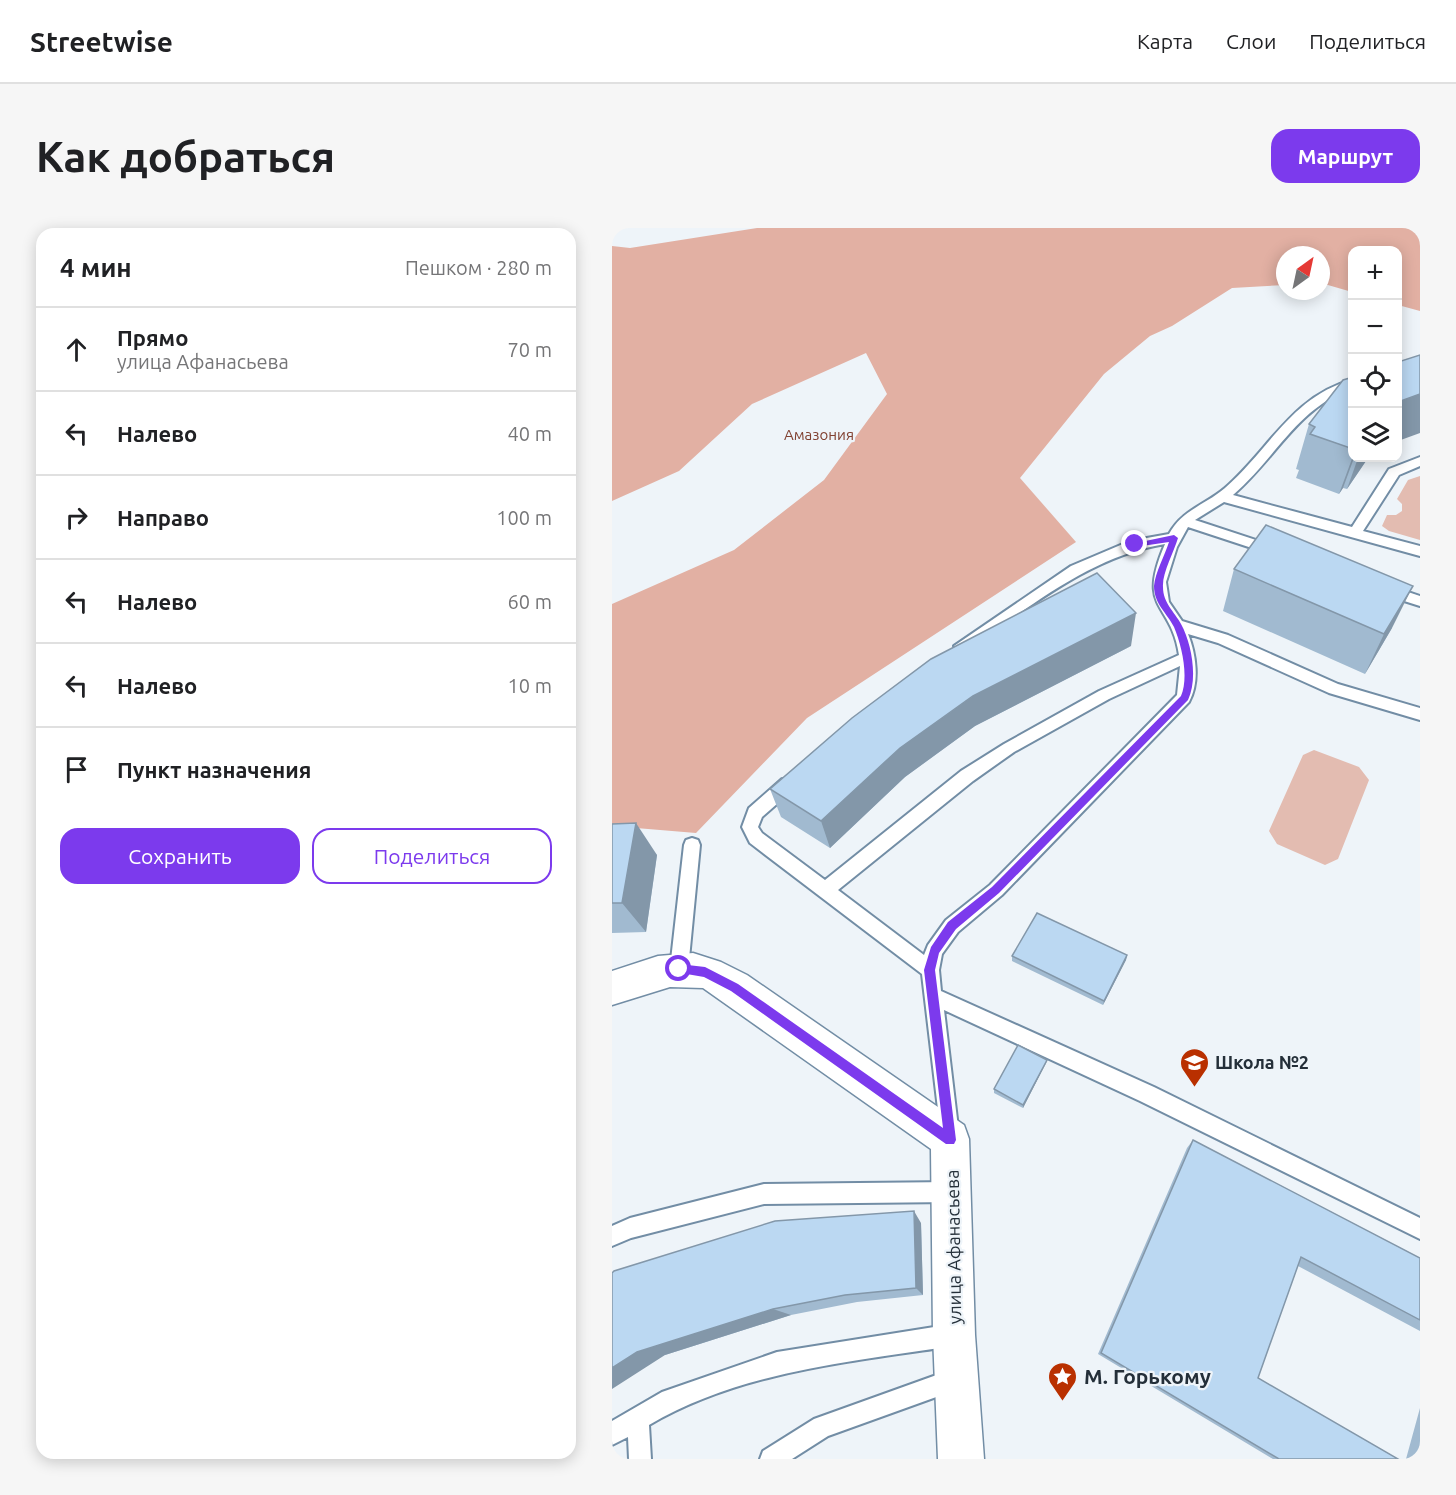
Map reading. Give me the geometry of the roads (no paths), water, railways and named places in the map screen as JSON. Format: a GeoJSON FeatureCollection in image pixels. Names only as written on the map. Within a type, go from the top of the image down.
{"type":"FeatureCollection","features":[{"type":"Feature","properties":{"kind":"street"},"geometry":{"type":"LineString","coordinates":[[612,988],[656,973],[679,969],[705,972],[734,987],[950,1140]]}},
{"type":"Feature","properties":{"kind":"street","name":"улица Афанасьева"},"geometry":{"type":"LineString","coordinates":[[950,1140],[953,1192],[954,1335],[961,1459]]}},
{"type":"Feature","properties":{"kind":"lane"},"geometry":{"type":"LineString","coordinates":[[950,1140],[930,970],[934,951],[952,926],[996,890],[1184,698],[1189,687],[1187,658],[1177,625],[1164,610],[1158,586],[1174,538],[1185,521],[1224,497],[1300,411],[1328,393],[1348,386]]}},
{"type":"Feature","properties":{"kind":"lane"},"geometry":{"type":"LineString","coordinates":[[1355,533],[1394,472],[1420,461]]}},
{"type":"Feature","properties":{"kind":"lane"},"geometry":{"type":"LineString","coordinates":[[1224,497],[1420,551]]}},
{"type":"Feature","properties":{"kind":"lane"},"geometry":{"type":"LineString","coordinates":[[1185,521],[1290,556]]}},
{"type":"Feature","properties":{"kind":"lane"},"geometry":{"type":"LineString","coordinates":[[946,656],[1076,570],[1135,544],[1174,538]]}},
{"type":"Feature","properties":{"kind":"lane"},"geometry":{"type":"LineString","coordinates":[[1377,586],[1420,601]]}},
{"type":"Feature","properties":{"kind":"lane"},"geometry":{"type":"LineString","coordinates":[[1177,625],[1223,639],[1334,689],[1420,714]]}},
{"type":"Feature","properties":{"kind":"lane"},"geometry":{"type":"LineString","coordinates":[[824,891],[967,776],[1009,748],[1104,695],[1170,663],[1187,658]]}},
{"type":"Feature","properties":{"kind":"lane"},"geometry":{"type":"LineString","coordinates":[[799,774],[755,813],[750,827],[756,838],[930,970]]}},
{"type":"Feature","properties":{"kind":"lane"},"geometry":{"type":"LineString","coordinates":[[679,969],[692,845]]}},
{"type":"Feature","properties":{"kind":"lane"},"geometry":{"type":"LineString","coordinates":[[933,996],[1147,1094],[1420,1229]]}},
{"type":"Feature","properties":{"kind":"lane"},"geometry":{"type":"LineString","coordinates":[[612,1236],[630,1228],[764,1194],[953,1192]]}},
{"type":"Feature","properties":{"kind":"lane"},"geometry":{"type":"LineString","coordinates":[[612,1434],[670,1400],[777,1363],[954,1335]]}},
{"type":"Feature","properties":{"kind":"lane"},"geometry":{"type":"LineString","coordinates":[[771,1459],[822,1427],[957,1378]]}},
{"type":"Feature","properties":{"kind":"lane"},"geometry":{"type":"LineString","coordinates":[[638,1419],[640,1459]]}},
{"type":"Feature","properties":{"kind":"place","name":"Школа №2"},"geometry":{"type":"Point","coordinates":[1194,1088]}},
{"type":"Feature","properties":{"kind":"place","name":"М. Горькому"},"geometry":{"type":"Point","coordinates":[1063,1402]}},
{"type":"Feature","properties":{"kind":"park label","name":"Амазония"},"geometry":{"type":"Point","coordinates":[819,434]}}]}
